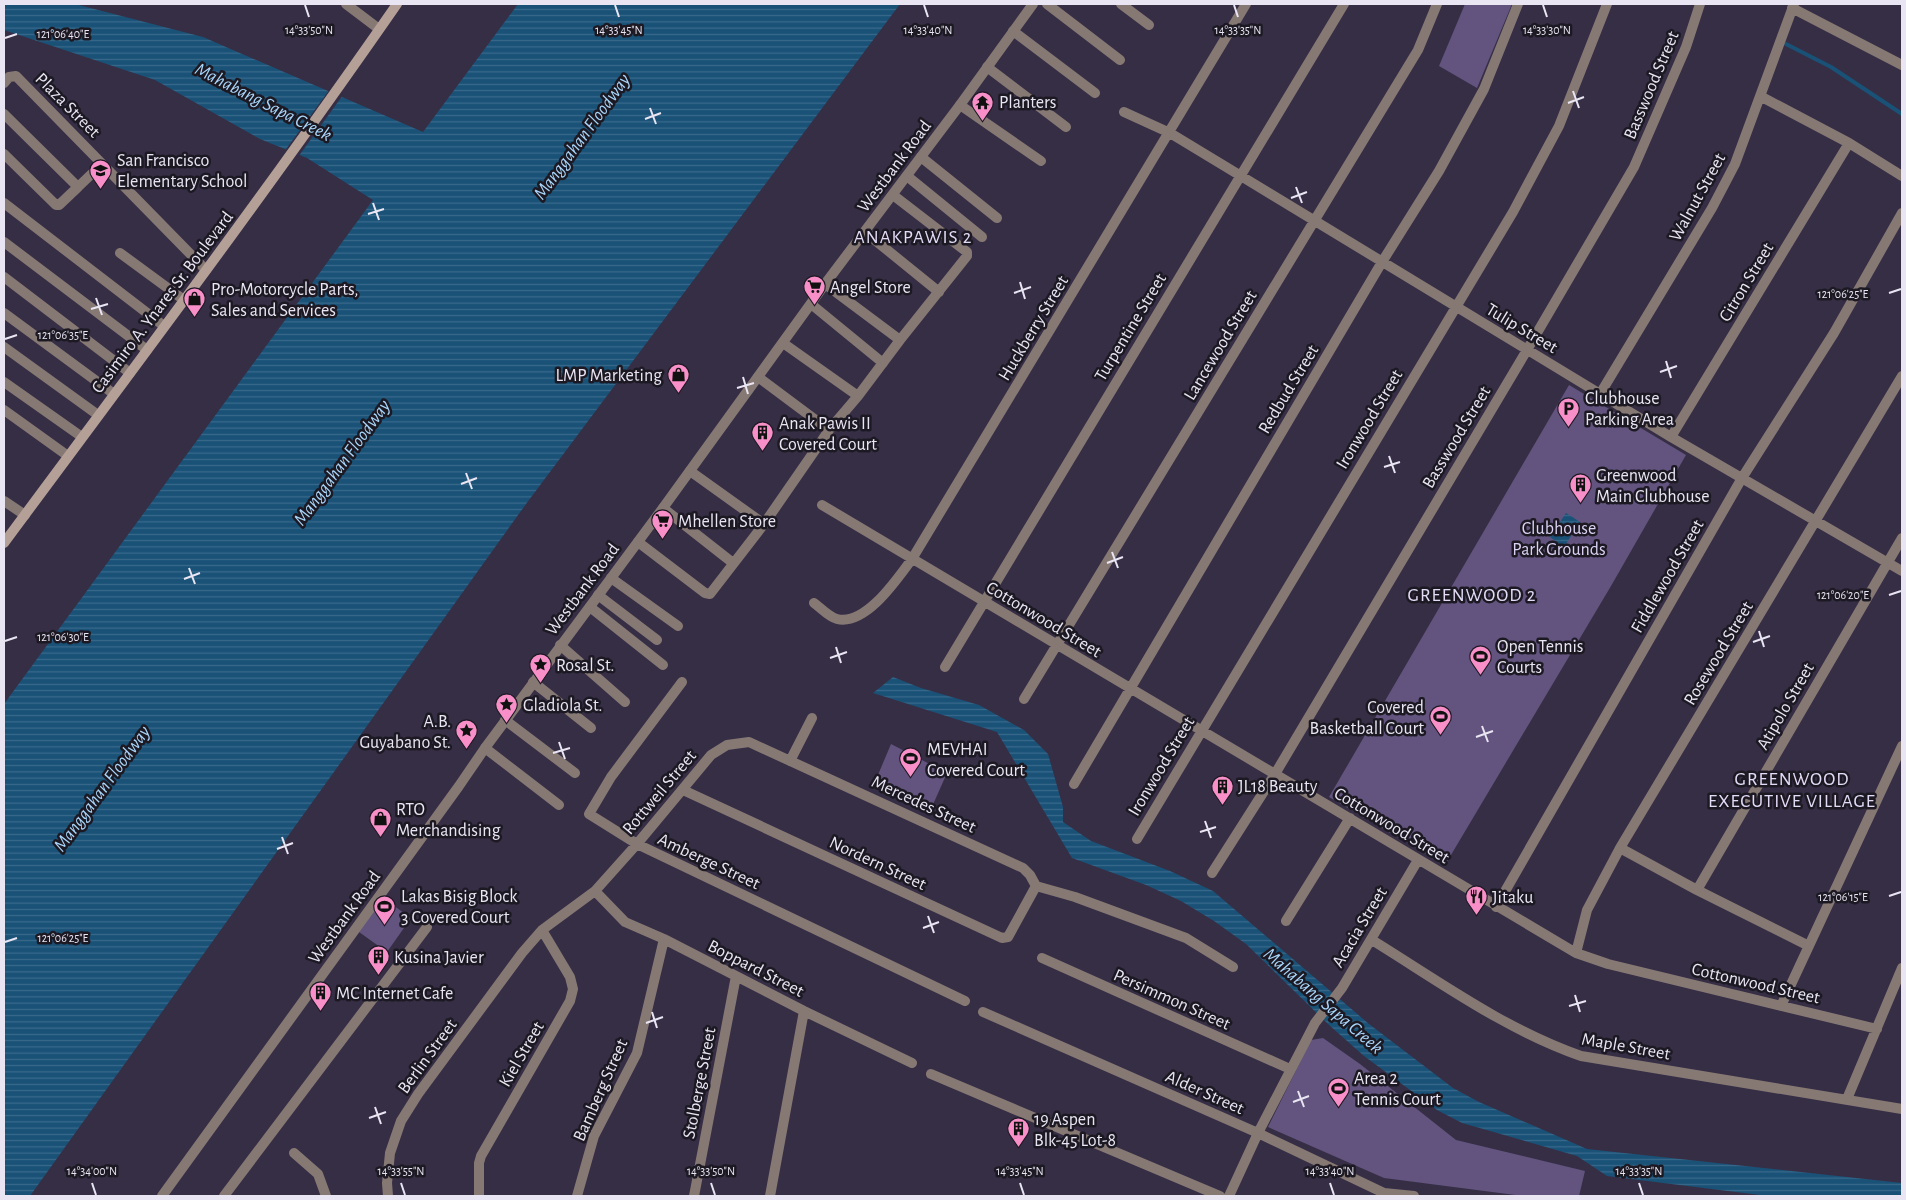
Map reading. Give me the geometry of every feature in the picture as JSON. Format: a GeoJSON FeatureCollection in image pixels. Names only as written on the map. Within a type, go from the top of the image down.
{"type":"FeatureCollection","features":[{"type":"Feature","properties":{"kind":"main road","name":"Casimiro A. Ynares Sr. Boulevard"},"geometry":{"type":"LineString","coordinates":[[4,543],[273,179],[360,59],[396,4]]}},
{"type":"Feature","properties":{"kind":"street"},"geometry":{"type":"LineString","coordinates":[[346,4],[379,29]]}},
{"type":"Feature","properties":{"kind":"street","name":"Westbank Road"},"geometry":{"type":"LineString","coordinates":[[162,1196],[505,720],[1033,4]]}},
{"type":"Feature","properties":{"kind":"street"},"geometry":{"type":"LineString","coordinates":[[1047,4],[1120,60]]}},
{"type":"Feature","properties":{"kind":"street"},"geometry":{"type":"LineString","coordinates":[[1122,4],[1149,25]]}},
{"type":"Feature","properties":{"kind":"street","name":"Huckberry Street"},"geometry":{"type":"LineString","coordinates":[[814,603],[836,618],[851,619],[865,611],[886,593],[912,559],[1246,4]]}},
{"type":"Feature","properties":{"kind":"street","name":"Turpentine Street"},"geometry":{"type":"LineString","coordinates":[[945,667],[1344,4]]}},
{"type":"Feature","properties":{"kind":"street","name":"Lancewood Street"},"geometry":{"type":"LineString","coordinates":[[1024,699],[1418,50],[1437,4]]}},
{"type":"Feature","properties":{"kind":"street","name":"Redbud Street"},"geometry":{"type":"LineString","coordinates":[[1074,784],[1382,262],[1439,170],[1484,89],[1518,4]]}},
{"type":"Feature","properties":{"kind":"street","name":"Ironwood Street"},"geometry":{"type":"LineString","coordinates":[[1137,839],[1513,212],[1559,126],[1607,4]]}},
{"type":"Feature","properties":{"kind":"street","name":"Basswood Street"},"geometry":{"type":"LineString","coordinates":[[1212,873],[1275,774],[1634,167],[1686,48],[1700,4]]}},
{"type":"Feature","properties":{"kind":"street"},"geometry":{"type":"LineString","coordinates":[[1793,6],[1902,65]]}},
{"type":"Feature","properties":{"kind":"street","name":"Walnut Street"},"geometry":{"type":"LineString","coordinates":[[1600,394],[1712,208],[1735,164],[1793,6]]}},
{"type":"Feature","properties":{"kind":"street"},"geometry":{"type":"LineString","coordinates":[[1012,31],[1095,93]]}},
{"type":"Feature","properties":{"kind":"street"},"geometry":{"type":"LineString","coordinates":[[987,67],[1066,127]]}},
{"type":"Feature","properties":{"kind":"street","name":"Plaza Street"},"geometry":{"type":"LineString","coordinates":[[6,80],[16,76],[206,270]]}},
{"type":"Feature","properties":{"kind":"street"},"geometry":{"type":"LineString","coordinates":[[1760,96],[1848,143],[1902,176]]}},
{"type":"Feature","properties":{"kind":"street"},"geometry":{"type":"LineString","coordinates":[[960,105],[1042,161]]}},
{"type":"Feature","properties":{"kind":"street","name":"Tulip Street"},"geometry":{"type":"LineString","coordinates":[[1124,112],[1170,133],[1671,437],[1902,571]]}},
{"type":"Feature","properties":{"kind":"street"},"geometry":{"type":"LineString","coordinates":[[4,114],[78,187]]}},
{"type":"Feature","properties":{"kind":"street","name":"Citron Street"},"geometry":{"type":"LineString","coordinates":[[1671,437],[1848,143]]}},
{"type":"Feature","properties":{"kind":"street"},"geometry":{"type":"LineString","coordinates":[[4,154],[59,206],[102,164]]}},
{"type":"Feature","properties":{"kind":"street"},"geometry":{"type":"LineString","coordinates":[[921,157],[997,218]]}},
{"type":"Feature","properties":{"kind":"street"},"geometry":{"type":"LineString","coordinates":[[907,176],[982,237]]}},
{"type":"Feature","properties":{"kind":"street"},"geometry":{"type":"LineString","coordinates":[[638,542],[705,593],[710,594],[764,524],[829,430],[858,396],[967,256],[967,252],[893,195]]}},
{"type":"Feature","properties":{"kind":"street"},"geometry":{"type":"LineString","coordinates":[[4,202],[164,326]]}},
{"type":"Feature","properties":{"kind":"street","name":"Fiddlewood Street"},"geometry":{"type":"LineString","coordinates":[[1496,907],[1742,478],[1834,333],[1902,213]]}},
{"type":"Feature","properties":{"kind":"street"},"geometry":{"type":"LineString","coordinates":[[865,232],[939,292]]}},
{"type":"Feature","properties":{"kind":"street"},"geometry":{"type":"LineString","coordinates":[[4,242],[146,350]]}},
{"type":"Feature","properties":{"kind":"street"},"geometry":{"type":"LineString","coordinates":[[120,253],[184,300]]}},
{"type":"Feature","properties":{"kind":"street"},"geometry":{"type":"LineString","coordinates":[[4,277],[130,373]]}},
{"type":"Feature","properties":{"kind":"street"},"geometry":{"type":"LineString","coordinates":[[825,284],[900,340]]}},
{"type":"Feature","properties":{"kind":"street"},"geometry":{"type":"LineString","coordinates":[[811,304],[883,362]]}},
{"type":"Feature","properties":{"kind":"street"},"geometry":{"type":"LineString","coordinates":[[4,313],[114,394]]}},
{"type":"Feature","properties":{"kind":"street"},"geometry":{"type":"LineString","coordinates":[[783,343],[858,396]]}},
{"type":"Feature","properties":{"kind":"street"},"geometry":{"type":"LineString","coordinates":[[4,347],[98,415]]}},
{"type":"Feature","properties":{"kind":"street","name":"Rosewood Street"},"geometry":{"type":"LineString","coordinates":[[1576,953],[1587,910],[1620,848],[1902,376]]}},
{"type":"Feature","properties":{"kind":"street"},"geometry":{"type":"LineString","coordinates":[[758,377],[829,430]]}},
{"type":"Feature","properties":{"kind":"street"},"geometry":{"type":"LineString","coordinates":[[4,382],[82,437]]}},
{"type":"Feature","properties":{"kind":"street"},"geometry":{"type":"LineString","coordinates":[[4,410],[68,456]]}},
{"type":"Feature","properties":{"kind":"street"},"geometry":{"type":"LineString","coordinates":[[690,470],[764,524]]}},
{"type":"Feature","properties":{"kind":"street"},"geometry":{"type":"LineString","coordinates":[[4,502],[25,515]]}},
{"type":"Feature","properties":{"kind":"street","name":"Cottonwood Street"},"geometry":{"type":"LineString","coordinates":[[822,505],[1576,953],[1608,964],[1877,1029]]}},
{"type":"Feature","properties":{"kind":"street"},"geometry":{"type":"LineString","coordinates":[[663,508],[733,563]]}},
{"type":"Feature","properties":{"kind":"street","name":"Atipolo Street"},"geometry":{"type":"LineString","coordinates":[[1697,890],[1902,538]]}},
{"type":"Feature","properties":{"kind":"street"},"geometry":{"type":"LineString","coordinates":[[611,578],[678,626]]}},
{"type":"Feature","properties":{"kind":"street"},"geometry":{"type":"LineString","coordinates":[[598,595],[657,640]]}},
{"type":"Feature","properties":{"kind":"street"},"geometry":{"type":"LineString","coordinates":[[590,607],[663,665]]}},
{"type":"Feature","properties":{"kind":"street"},"geometry":{"type":"LineString","coordinates":[[560,646],[625,702]]}},
{"type":"Feature","properties":{"kind":"street"},"geometry":{"type":"LineString","coordinates":[[533,682],[591,728]]}},
{"type":"Feature","properties":{"kind":"street","name":"Amberge Street"},"geometry":{"type":"LineString","coordinates":[[682,682],[611,778],[589,812],[591,815],[637,844],[965,1001]]}},
{"type":"Feature","properties":{"kind":"street"},"geometry":{"type":"LineString","coordinates":[[790,760],[812,718]]}},
{"type":"Feature","properties":{"kind":"street"},"geometry":{"type":"LineString","coordinates":[[505,720],[575,773]]}},
{"type":"Feature","properties":{"kind":"street","name":"Rottweil Street"},"geometry":{"type":"LineString","coordinates":[[595,891],[711,755],[727,745],[749,742],[790,760]]}},
{"type":"Feature","properties":{"kind":"street"},"geometry":{"type":"LineString","coordinates":[[1782,1006],[1902,746]]}},
{"type":"Feature","properties":{"kind":"street"},"geometry":{"type":"LineString","coordinates":[[485,748],[559,805]]}},
{"type":"Feature","properties":{"kind":"street","name":"Mercedes Street"},"geometry":{"type":"LineString","coordinates":[[790,760],[1022,868],[1030,875],[1036,886]]}},
{"type":"Feature","properties":{"kind":"street","name":"Nordern Street"},"geometry":{"type":"LineString","coordinates":[[683,790],[1002,938],[1008,937],[1036,886]]}},
{"type":"Feature","properties":{"kind":"street"},"geometry":{"type":"LineString","coordinates":[[1286,921],[1350,818]]}},
{"type":"Feature","properties":{"kind":"street"},"geometry":{"type":"LineString","coordinates":[[1620,848],[1697,890],[1809,946]]}},
{"type":"Feature","properties":{"kind":"street","name":"Acacia Street"},"geometry":{"type":"LineString","coordinates":[[1229,1196],[1258,1133],[1315,1023],[1342,988],[1418,860]]}},
{"type":"Feature","properties":{"kind":"street"},"geometry":{"type":"LineString","coordinates":[[1036,886],[1075,897],[1186,938],[1233,967]]}},
{"type":"Feature","properties":{"kind":"street","name":"Berlin Street"},"geometry":{"type":"LineString","coordinates":[[388,1196],[387,1183],[390,1153],[401,1120],[418,1094],[522,953],[542,930],[595,891]]}},
{"type":"Feature","properties":{"kind":"street","name":"Boppard Street"},"geometry":{"type":"LineString","coordinates":[[595,891],[620,919],[664,939],[804,1011],[912,1063]]}},
{"type":"Feature","properties":{"kind":"street"},"geometry":{"type":"LineString","coordinates":[[224,1196],[427,927]]}},
{"type":"Feature","properties":{"kind":"street","name":"Kiel Street"},"geometry":{"type":"LineString","coordinates":[[479,1196],[479,1163],[481,1156],[570,1001],[573,989],[570,977],[542,930]]}},
{"type":"Feature","properties":{"kind":"street","name":"Bamberg Street"},"geometry":{"type":"LineString","coordinates":[[577,1196],[594,1136],[637,1052],[664,939]]}},
{"type":"Feature","properties":{"kind":"street","name":"Maple Street"},"geometry":{"type":"LineString","coordinates":[[1372,940],[1514,1028],[1550,1045],[1581,1056],[1902,1109]]}},
{"type":"Feature","properties":{"kind":"street","name":"Persimmon Street"},"geometry":{"type":"LineString","coordinates":[[1042,958],[1290,1069]]}},
{"type":"Feature","properties":{"kind":"street"},"geometry":{"type":"LineString","coordinates":[[1847,1099],[1902,968]]}},
{"type":"Feature","properties":{"kind":"street","name":"Stolberge Street"},"geometry":{"type":"LineString","coordinates":[[694,1196],[736,976]]}},
{"type":"Feature","properties":{"kind":"street"},"geometry":{"type":"LineString","coordinates":[[770,1196],[804,1011]]}},
{"type":"Feature","properties":{"kind":"street","name":"Alder Street"},"geometry":{"type":"LineString","coordinates":[[983,1012],[1258,1133],[1384,1192],[1414,1196]]}},
{"type":"Feature","properties":{"kind":"street"},"geometry":{"type":"LineString","coordinates":[[931,1074],[1220,1196]]}},
{"type":"Feature","properties":{"kind":"street"},"geometry":{"type":"LineString","coordinates":[[294,1153],[318,1174],[326,1196]]}},
{"type":"Feature","properties":{"kind":"green space"},"geometry":{"type":"Polygon","coordinates":[[[1465,4],[1512,4],[1477,88],[1439,66],[1465,4]]]}},
{"type":"Feature","properties":{"kind":"green space","name":"Clubhouse Park Grounds"},"geometry":{"type":"Polygon","coordinates":[[[1569,385],[1686,455],[1611,586],[1445,865],[1329,797],[1569,385]]]}},
{"type":"Feature","properties":{"kind":"green space","name":"MEVHAI Covered Court"},"geometry":{"type":"Polygon","coordinates":[[[891,744],[947,773],[931,809],[875,782],[891,744]]]}},
{"type":"Feature","properties":{"kind":"green space","name":"Lakas Bisig Block 3 Covered Court"},"geometry":{"type":"Polygon","coordinates":[[[383,898],[411,918],[387,952],[359,932],[383,898]]]}},
{"type":"Feature","properties":{"kind":"green space"},"geometry":{"type":"Polygon","coordinates":[[[1323,1038],[1360,1064],[1456,1140],[1585,1171],[1579,1196],[1523,1196],[1384,1178],[1268,1127],[1311,1040],[1323,1038]]]}},
{"type":"Feature","properties":{"kind":"water"},"geometry":{"type":"Polygon","coordinates":[[[4,4],[75,4],[203,37],[423,132],[518,4],[900,4],[526,504],[30,1196],[4,1196],[4,704],[373,200],[307,158],[260,139],[155,80],[4,30],[4,4]]]}},
{"type":"Feature","properties":{"kind":"water"},"geometry":{"type":"Polygon","coordinates":[[[1566,513],[1580,522],[1564,547],[1550,537],[1566,513]]]}},
{"type":"Feature","properties":{"kind":"water","name":"Mahabang Sapa Creek"},"geometry":{"type":"Polygon","coordinates":[[[893,677],[921,688],[979,705],[1024,730],[1048,754],[1063,807],[1063,822],[1091,841],[1170,871],[1213,891],[1369,1024],[1453,1088],[1479,1102],[1587,1149],[1902,1183],[1902,1196],[1768,1196],[1607,1176],[1577,1156],[1462,1123],[1437,1110],[1364,1056],[1329,1025],[1246,944],[1214,921],[1181,901],[1146,885],[1072,858],[997,732],[873,693],[893,677]]]}},
{"type":"Feature","properties":{"kind":"pier"},"geometry":{"type":"Polygon","coordinates":[[[330,89],[343,95],[298,157],[284,152],[330,89]]]}},
{"type":"Feature","properties":{"kind":"waterway"},"geometry":{"type":"LineString","coordinates":[[1786,44],[1831,67],[1902,114]]}},
{"type":"Feature","properties":{"kind":"place","name":"Planters"},"geometry":{"type":"Point","coordinates":[983,121]}},
{"type":"Feature","properties":{"kind":"place","name":"San Francisco Elementary School"},"geometry":{"type":"Point","coordinates":[101,189]}},
{"type":"Feature","properties":{"kind":"place","name":"Angel Store"},"geometry":{"type":"Point","coordinates":[814,306]}},
{"type":"Feature","properties":{"kind":"place","name":"Pro-Motorcycle Parts, Sales and Services"},"geometry":{"type":"Point","coordinates":[195,318]}},
{"type":"Feature","properties":{"kind":"place","name":"LMP Marketing"},"geometry":{"type":"Point","coordinates":[678,394]}},
{"type":"Feature","properties":{"kind":"place","name":"Clubhouse Parking Area"},"geometry":{"type":"Point","coordinates":[1569,427]}},
{"type":"Feature","properties":{"kind":"place","name":"Anak Pawis II Covered Court"},"geometry":{"type":"Point","coordinates":[763,452]}},
{"type":"Feature","properties":{"kind":"place","name":"Greenwood Main Clubhouse"},"geometry":{"type":"Point","coordinates":[1580,504]}},
{"type":"Feature","properties":{"kind":"place","name":"Mhellen Store"},"geometry":{"type":"Point","coordinates":[662,540]}},
{"type":"Feature","properties":{"kind":"place","name":"Open Tennis Courts"},"geometry":{"type":"Point","coordinates":[1481,675]}},
{"type":"Feature","properties":{"kind":"place","name":"Rosal St."},"geometry":{"type":"Point","coordinates":[540,684]}},
{"type":"Feature","properties":{"kind":"place","name":"Gladiola St."},"geometry":{"type":"Point","coordinates":[507,724]}},
{"type":"Feature","properties":{"kind":"place","name":"Covered Basketball Court"},"geometry":{"type":"Point","coordinates":[1440,736]}},
{"type":"Feature","properties":{"kind":"place","name":"A.B. Guyabano St."},"geometry":{"type":"Point","coordinates":[467,750]}},
{"type":"Feature","properties":{"kind":"place","name":"MEVHAI Covered Court"},"geometry":{"type":"Point","coordinates":[911,778]}},
{"type":"Feature","properties":{"kind":"place","name":"JL18 Beauty"},"geometry":{"type":"Point","coordinates":[1222,805]}},
{"type":"Feature","properties":{"kind":"place","name":"RTO Merchandising"},"geometry":{"type":"Point","coordinates":[380,838]}},
{"type":"Feature","properties":{"kind":"place","name":"Jitaku"},"geometry":{"type":"Point","coordinates":[1476,916]}},
{"type":"Feature","properties":{"kind":"place","name":"Lakas Bisig Block 3 Covered Court"},"geometry":{"type":"Point","coordinates":[385,925]}},
{"type":"Feature","properties":{"kind":"place","name":"Kusina Javier"},"geometry":{"type":"Point","coordinates":[378,976]}},
{"type":"Feature","properties":{"kind":"place","name":"MC Internet Cafe"},"geometry":{"type":"Point","coordinates":[320,1012]}},
{"type":"Feature","properties":{"kind":"place","name":"Area 2 Tennis Court"},"geometry":{"type":"Point","coordinates":[1338,1107]}},
{"type":"Feature","properties":{"kind":"place","name":"19 Aspen Blk-45 Lot-8"},"geometry":{"type":"Point","coordinates":[1018,1148]}},
{"type":"Feature","properties":{"kind":"district","name":"ANAKPAWIS 2"},"geometry":{"type":"Point","coordinates":[913,236]}},
{"type":"Feature","properties":{"kind":"district","name":"GREENWOOD 2"},"geometry":{"type":"Point","coordinates":[1472,594]}},
{"type":"Feature","properties":{"kind":"district","name":"GREENWOOD EXECUTIVE VILLAGE"},"geometry":{"type":"Point","coordinates":[1792,789]}},
{"type":"Feature","properties":{"kind":"water label","name":"Manggahan Floodway"},"geometry":{"type":"Point","coordinates":[581,136]}},
{"type":"Feature","properties":{"kind":"water label","name":"Manggahan Floodway"},"geometry":{"type":"Point","coordinates":[341,462]}},
{"type":"Feature","properties":{"kind":"water label","name":"Manggahan Floodway"},"geometry":{"type":"Point","coordinates":[101,788]}}]}
